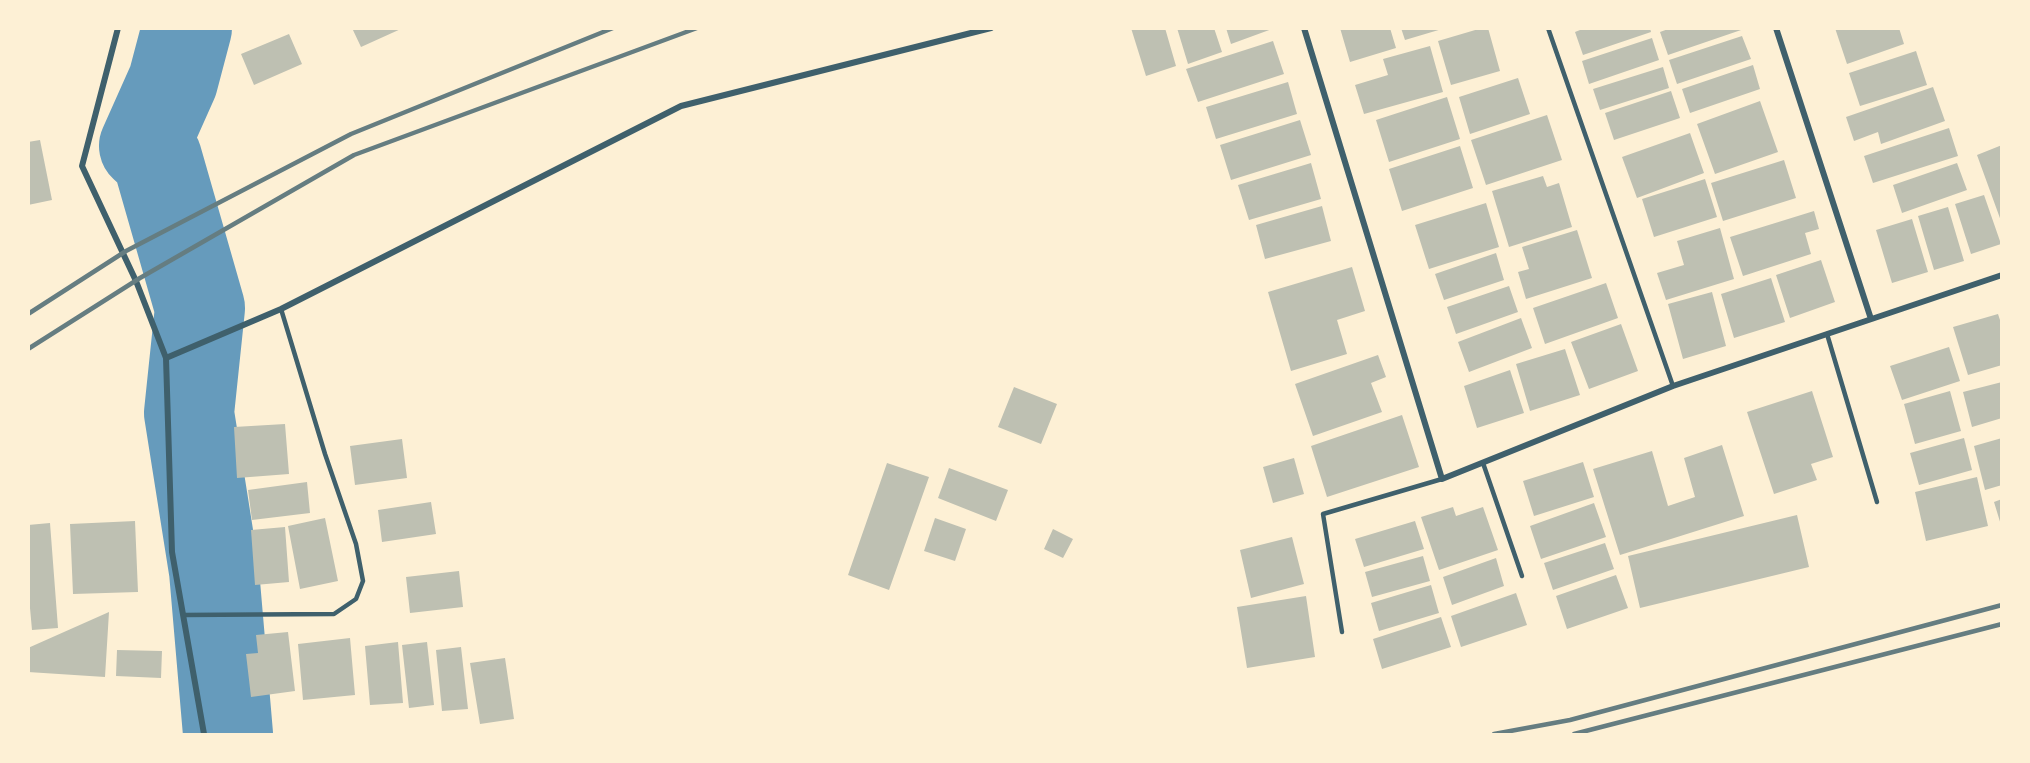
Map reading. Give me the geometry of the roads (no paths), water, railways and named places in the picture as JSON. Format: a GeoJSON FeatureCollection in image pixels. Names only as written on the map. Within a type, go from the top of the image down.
{"type":"FeatureCollection","features":[{"type":"Feature","properties":{"kind":"street"},"geometry":{"type":"LineString","coordinates":[[118,28],[82,166],[169,357],[172,552],[204,735]]}},
{"type":"Feature","properties":{"kind":"street"},"geometry":{"type":"LineString","coordinates":[[169,357],[279,310],[681,106],[991,28]]}},
{"type":"Feature","properties":{"kind":"street"},"geometry":{"type":"LineString","coordinates":[[1304,28],[1442,479],[1673,386],[2001,275]]}},
{"type":"Feature","properties":{"kind":"street"},"geometry":{"type":"LineString","coordinates":[[1776,28],[1871,319]]}},
{"type":"Feature","properties":{"kind":"lane"},"geometry":{"type":"LineString","coordinates":[[1548,28],[1673,386]]}},
{"type":"Feature","properties":{"kind":"lane"},"geometry":{"type":"LineString","coordinates":[[183,615],[334,614],[356,599],[363,581],[356,544],[279,310]]}},
{"type":"Feature","properties":{"kind":"lane"},"geometry":{"type":"LineString","coordinates":[[1827,334],[1877,502]]}},
{"type":"Feature","properties":{"kind":"lane"},"geometry":{"type":"LineString","coordinates":[[1483,463],[1522,576]]}},
{"type":"Feature","properties":{"kind":"lane"},"geometry":{"type":"LineString","coordinates":[[1342,632],[1323,514],[1442,479]]}},
{"type":"Feature","properties":{"kind":"waterway"},"geometry":{"type":"LineString","coordinates":[[187,28],[173,81],[144,146],[157,158],[200,308],[189,413],[214,571],[228,734]]}},
{"type":"Feature","properties":{"kind":"railway"},"geometry":{"type":"LineString","coordinates":[[28,314],[126,251],[351,134],[613,28]]}},
{"type":"Feature","properties":{"kind":"railway"},"geometry":{"type":"LineString","coordinates":[[28,349],[140,278],[354,155],[697,28]]}},
{"type":"Feature","properties":{"kind":"railway"},"geometry":{"type":"LineString","coordinates":[[1494,734],[1570,720],[2002,605]]}},
{"type":"Feature","properties":{"kind":"railway"},"geometry":{"type":"LineString","coordinates":[[1574,734],[2002,624]]}}]}
